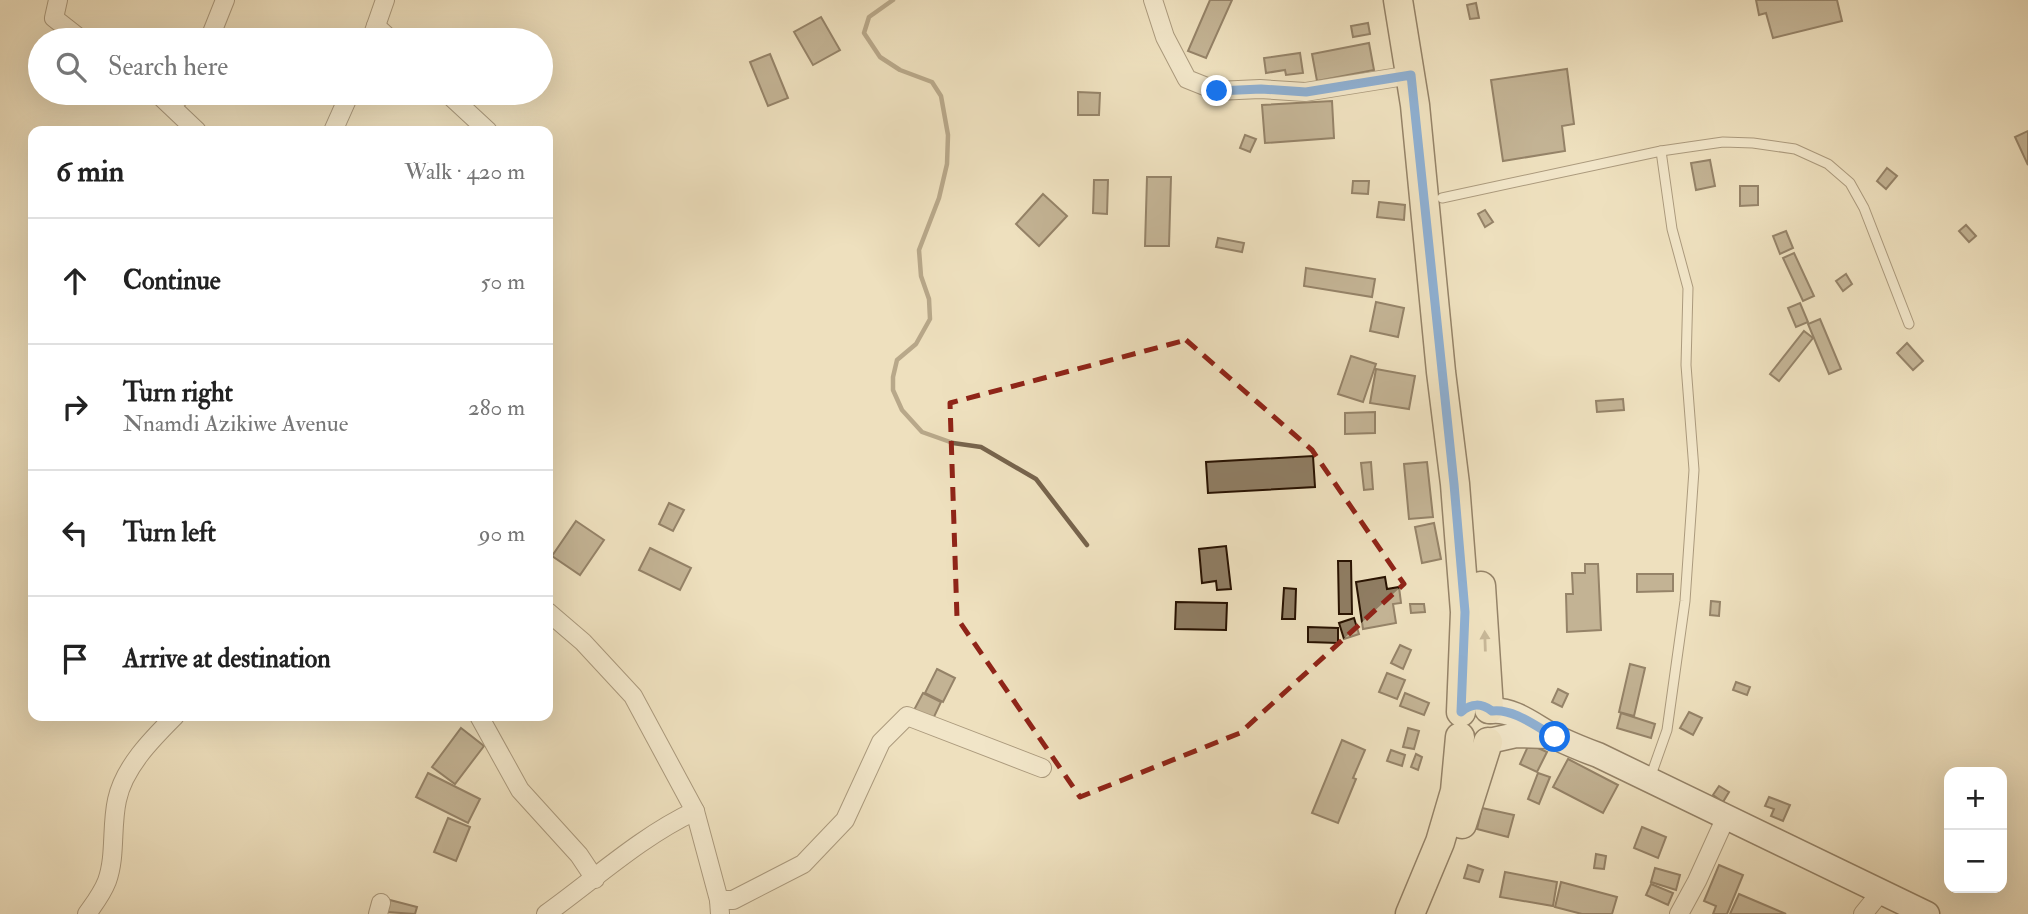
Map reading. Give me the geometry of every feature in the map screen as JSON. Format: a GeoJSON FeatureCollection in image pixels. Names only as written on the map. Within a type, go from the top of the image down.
{"type":"FeatureCollection","features":[{"type":"Feature","properties":{"kind":"main road"},"geometry":{"type":"LineString","coordinates":[[1398,0],[1411,75],[1465,612],[1455,791],[1440,842],[1410,914]]}},
{"type":"Feature","properties":{"kind":"main road"},"geometry":{"type":"LineString","coordinates":[[1415,0],[1430,86],[1483,609],[1490,710],[1496,720],[1496,730],[1489,742],[1451,856],[1426,914]]}},
{"type":"Feature","properties":{"kind":"main road"},"geometry":{"type":"LineString","coordinates":[[1460,724],[1472,705],[1511,714],[1927,914]]}},
{"type":"Feature","properties":{"kind":"main road"},"geometry":{"type":"LineString","coordinates":[[1460,724],[1472,745],[1516,735],[1555,737]]}},
{"type":"Feature","properties":{"kind":"street"},"geometry":{"type":"LineString","coordinates":[[58,0],[54,18],[67,28]]}},
{"type":"Feature","properties":{"kind":"street"},"geometry":{"type":"LineString","coordinates":[[214,28],[225,0]]}},
{"type":"Feature","properties":{"kind":"street"},"geometry":{"type":"LineString","coordinates":[[375,28],[386,0]]}},
{"type":"Feature","properties":{"kind":"street"},"geometry":{"type":"LineString","coordinates":[[1153,0],[1165,37],[1187,79],[1217,91],[1261,89],[1306,92],[1411,75]]}},
{"type":"Feature","properties":{"kind":"street"},"geometry":{"type":"LineString","coordinates":[[170,105],[192,126]]}},
{"type":"Feature","properties":{"kind":"street"},"geometry":{"type":"LineString","coordinates":[[335,126],[345,105]]}},
{"type":"Feature","properties":{"kind":"street"},"geometry":{"type":"LineString","coordinates":[[460,105],[483,126]]}},
{"type":"Feature","properties":{"kind":"street"},"geometry":{"type":"LineString","coordinates":[[553,616],[583,642],[633,696],[695,811],[720,907],[803,864],[845,820],[881,742],[907,716],[1042,768]]}},
{"type":"Feature","properties":{"kind":"street"},"geometry":{"type":"LineString","coordinates":[[87,914],[108,879],[117,800],[127,774],[153,738],[170,721]]}},
{"type":"Feature","properties":{"kind":"street"},"geometry":{"type":"LineString","coordinates":[[482,721],[520,790],[579,855],[595,879]]}},
{"type":"Feature","properties":{"kind":"street"},"geometry":{"type":"LineString","coordinates":[[546,914],[633,848],[672,822],[695,811]]}},
{"type":"Feature","properties":{"kind":"street"},"geometry":{"type":"LineString","coordinates":[[1679,914],[1726,817]]}},
{"type":"Feature","properties":{"kind":"street"},"geometry":{"type":"LineString","coordinates":[[1863,914],[1880,892]]}},
{"type":"Feature","properties":{"kind":"lane"},"geometry":{"type":"LineString","coordinates":[[1442,198],[1661,151],[1723,142],[1795,149],[1828,164],[1850,183],[1864,208],[1909,324]]}},
{"type":"Feature","properties":{"kind":"lane"},"geometry":{"type":"LineString","coordinates":[[1649,780],[1667,730],[1685,601],[1694,470],[1686,365],[1688,288],[1672,229],[1661,151]]}},
{"type":"Feature","properties":{"kind":"highlighted area"},"geometry":{"type":"Polygon","coordinates":[[[1186,340],[1312,450],[1404,584],[1240,733],[1080,797],[957,618],[950,403],[1186,340]]]}},
{"type":"Feature","properties":{"kind":"building"},"geometry":{"type":"Polygon","coordinates":[[[1210,0],[1232,0],[1206,58],[1188,51],[1210,0]]]}},
{"type":"Feature","properties":{"kind":"building"},"geometry":{"type":"Polygon","coordinates":[[[1756,0],[1837,0],[1842,21],[1773,38],[1766,13],[1759,15],[1756,0]]]}},
{"type":"Feature","properties":{"kind":"building"},"geometry":{"type":"Polygon","coordinates":[[[1476,3],[1479,18],[1470,19],[1467,5],[1476,3]]]}},
{"type":"Feature","properties":{"kind":"building"},"geometry":{"type":"Polygon","coordinates":[[[821,17],[840,50],[813,65],[794,32],[821,17]]]}},
{"type":"Feature","properties":{"kind":"building"},"geometry":{"type":"Polygon","coordinates":[[[1368,23],[1370,34],[1353,37],[1351,26],[1368,23]]]}},
{"type":"Feature","properties":{"kind":"building"},"geometry":{"type":"Polygon","coordinates":[[[1369,43],[1374,70],[1317,81],[1312,54],[1369,43]]]}},
{"type":"Feature","properties":{"kind":"building"},"geometry":{"type":"Polygon","coordinates":[[[1300,53],[1303,73],[1286,75],[1285,70],[1266,73],[1264,58],[1300,53]]]}},
{"type":"Feature","properties":{"kind":"building"},"geometry":{"type":"Polygon","coordinates":[[[770,54],[788,98],[768,106],[750,62],[770,54]]]}},
{"type":"Feature","properties":{"kind":"building"},"geometry":{"type":"Polygon","coordinates":[[[1567,69],[1574,124],[1562,126],[1565,151],[1503,161],[1491,80],[1567,69]]]}},
{"type":"Feature","properties":{"kind":"building"},"geometry":{"type":"Polygon","coordinates":[[[1078,92],[1100,93],[1099,115],[1078,115],[1078,92]]]}},
{"type":"Feature","properties":{"kind":"building"},"geometry":{"type":"Polygon","coordinates":[[[1332,101],[1334,138],[1265,143],[1262,105],[1332,101]]]}},
{"type":"Feature","properties":{"kind":"building"},"geometry":{"type":"Polygon","coordinates":[[[2028,131],[2028,165],[2015,137],[2028,131]]]}},
{"type":"Feature","properties":{"kind":"building"},"geometry":{"type":"Polygon","coordinates":[[[1245,135],[1256,139],[1250,152],[1240,148],[1245,135]]]}},
{"type":"Feature","properties":{"kind":"building"},"geometry":{"type":"Polygon","coordinates":[[[1710,160],[1715,186],[1696,190],[1691,163],[1710,160]]]}},
{"type":"Feature","properties":{"kind":"building"},"geometry":{"type":"Polygon","coordinates":[[[1887,168],[1897,176],[1886,189],[1877,181],[1887,168]]]}},
{"type":"Feature","properties":{"kind":"building"},"geometry":{"type":"Polygon","coordinates":[[[1147,177],[1171,177],[1169,246],[1145,246],[1147,177]]]}},
{"type":"Feature","properties":{"kind":"building"},"geometry":{"type":"Polygon","coordinates":[[[1094,180],[1108,180],[1107,214],[1093,213],[1094,180]]]}},
{"type":"Feature","properties":{"kind":"building"},"geometry":{"type":"Polygon","coordinates":[[[1353,181],[1369,181],[1368,194],[1352,193],[1353,181]]]}},
{"type":"Feature","properties":{"kind":"building"},"geometry":{"type":"Polygon","coordinates":[[[1740,186],[1758,186],[1758,205],[1740,206],[1740,186]]]}},
{"type":"Feature","properties":{"kind":"building"},"geometry":{"type":"Polygon","coordinates":[[[1043,194],[1067,216],[1039,246],[1016,224],[1043,194]]]}},
{"type":"Feature","properties":{"kind":"building"},"geometry":{"type":"Polygon","coordinates":[[[1379,202],[1405,205],[1404,220],[1377,217],[1379,202]]]}},
{"type":"Feature","properties":{"kind":"building"},"geometry":{"type":"Polygon","coordinates":[[[1485,210],[1493,222],[1485,227],[1478,214],[1485,210]]]}},
{"type":"Feature","properties":{"kind":"building"},"geometry":{"type":"Polygon","coordinates":[[[1966,225],[1976,236],[1969,242],[1959,231],[1966,225]]]}},
{"type":"Feature","properties":{"kind":"building"},"geometry":{"type":"Polygon","coordinates":[[[1786,231],[1793,248],[1780,254],[1773,236],[1786,231]]]}},
{"type":"Feature","properties":{"kind":"building"},"geometry":{"type":"Polygon","coordinates":[[[1218,238],[1244,243],[1242,252],[1216,247],[1218,238]]]}},
{"type":"Feature","properties":{"kind":"building"},"geometry":{"type":"Polygon","coordinates":[[[1794,253],[1814,296],[1803,301],[1783,258],[1794,253]]]}},
{"type":"Feature","properties":{"kind":"building"},"geometry":{"type":"Polygon","coordinates":[[[1306,268],[1375,279],[1372,297],[1304,286],[1306,268]]]}},
{"type":"Feature","properties":{"kind":"building"},"geometry":{"type":"Polygon","coordinates":[[[1846,274],[1852,284],[1843,291],[1836,281],[1846,274]]]}},
{"type":"Feature","properties":{"kind":"building"},"geometry":{"type":"Polygon","coordinates":[[[1376,302],[1404,308],[1398,337],[1370,331],[1376,302]]]}},
{"type":"Feature","properties":{"kind":"building"},"geometry":{"type":"Polygon","coordinates":[[[1800,303],[1808,322],[1796,327],[1788,308],[1800,303]]]}},
{"type":"Feature","properties":{"kind":"building"},"geometry":{"type":"Polygon","coordinates":[[[1820,319],[1841,369],[1829,374],[1808,324],[1820,319]]]}},
{"type":"Feature","properties":{"kind":"building"},"geometry":{"type":"Polygon","coordinates":[[[1804,331],[1813,338],[1779,381],[1770,374],[1804,331]]]}},
{"type":"Feature","properties":{"kind":"building"},"geometry":{"type":"Polygon","coordinates":[[[1907,343],[1923,361],[1913,370],[1897,353],[1907,343]]]}},
{"type":"Feature","properties":{"kind":"building"},"geometry":{"type":"Polygon","coordinates":[[[1351,356],[1376,364],[1363,402],[1338,394],[1351,356]]]}},
{"type":"Feature","properties":{"kind":"building"},"geometry":{"type":"Polygon","coordinates":[[[1376,369],[1415,376],[1409,409],[1370,403],[1376,369]]]}},
{"type":"Feature","properties":{"kind":"building"},"geometry":{"type":"Polygon","coordinates":[[[1623,399],[1624,410],[1597,412],[1596,401],[1623,399]]]}},
{"type":"Feature","properties":{"kind":"building"},"geometry":{"type":"Polygon","coordinates":[[[1375,412],[1375,433],[1345,434],[1345,413],[1375,412]]]}},
{"type":"Feature","properties":{"kind":"building"},"geometry":{"type":"Polygon","coordinates":[[[1313,456],[1315,487],[1208,493],[1206,462],[1313,456]]]}},
{"type":"Feature","properties":{"kind":"building"},"geometry":{"type":"Polygon","coordinates":[[[1371,462],[1373,489],[1364,490],[1361,463],[1371,462]]]}},
{"type":"Feature","properties":{"kind":"building"},"geometry":{"type":"Polygon","coordinates":[[[1427,462],[1433,517],[1409,519],[1404,464],[1427,462]]]}},
{"type":"Feature","properties":{"kind":"building"},"geometry":{"type":"Polygon","coordinates":[[[669,503],[684,510],[673,531],[659,524],[669,503]]]}},
{"type":"Feature","properties":{"kind":"building"},"geometry":{"type":"Polygon","coordinates":[[[576,521],[604,540],[580,575],[553,555],[576,521]]]}},
{"type":"Feature","properties":{"kind":"building"},"geometry":{"type":"Polygon","coordinates":[[[1434,523],[1441,559],[1422,563],[1415,527],[1434,523]]]}},
{"type":"Feature","properties":{"kind":"building"},"geometry":{"type":"Polygon","coordinates":[[[1226,546],[1231,589],[1217,590],[1216,581],[1202,583],[1199,549],[1226,546]]]}},
{"type":"Feature","properties":{"kind":"building"},"geometry":{"type":"Polygon","coordinates":[[[650,548],[691,568],[680,590],[639,570],[650,548]]]}},
{"type":"Feature","properties":{"kind":"building"},"geometry":{"type":"Polygon","coordinates":[[[1338,561],[1351,561],[1352,614],[1339,614],[1338,561]]]}},
{"type":"Feature","properties":{"kind":"building"},"geometry":{"type":"Polygon","coordinates":[[[1585,564],[1598,564],[1601,630],[1567,632],[1566,594],[1573,594],[1572,573],[1585,573],[1585,564]]]}},
{"type":"Feature","properties":{"kind":"building"},"geometry":{"type":"Polygon","coordinates":[[[1637,574],[1673,574],[1673,591],[1637,592],[1637,574]]]}},
{"type":"Feature","properties":{"kind":"building"},"geometry":{"type":"Polygon","coordinates":[[[1385,577],[1387,589],[1399,587],[1401,603],[1393,604],[1396,623],[1363,629],[1356,582],[1385,577]]]}},
{"type":"Feature","properties":{"kind":"building"},"geometry":{"type":"Polygon","coordinates":[[[1284,588],[1296,589],[1295,619],[1282,619],[1284,588]]]}},
{"type":"Feature","properties":{"kind":"building"},"geometry":{"type":"Polygon","coordinates":[[[1711,601],[1720,602],[1719,616],[1710,615],[1711,601]]]}},
{"type":"Feature","properties":{"kind":"building"},"geometry":{"type":"Polygon","coordinates":[[[1176,602],[1227,603],[1226,630],[1175,629],[1176,602]]]}},
{"type":"Feature","properties":{"kind":"building"},"geometry":{"type":"Polygon","coordinates":[[[1410,604],[1424,604],[1425,612],[1411,613],[1410,604]]]}},
{"type":"Feature","properties":{"kind":"building"},"geometry":{"type":"Polygon","coordinates":[[[1354,618],[1359,634],[1344,639],[1339,623],[1354,618]]]}},
{"type":"Feature","properties":{"kind":"building"},"geometry":{"type":"Polygon","coordinates":[[[1308,627],[1338,628],[1338,643],[1308,642],[1308,627]]]}},
{"type":"Feature","properties":{"kind":"building"},"geometry":{"type":"Polygon","coordinates":[[[1400,645],[1411,650],[1403,669],[1391,663],[1400,645]]]}},
{"type":"Feature","properties":{"kind":"building"},"geometry":{"type":"Polygon","coordinates":[[[1630,664],[1645,668],[1634,716],[1619,712],[1630,664]]]}},
{"type":"Feature","properties":{"kind":"building"},"geometry":{"type":"Polygon","coordinates":[[[937,669],[955,678],[943,702],[925,693],[937,669]]]}},
{"type":"Feature","properties":{"kind":"building"},"geometry":{"type":"Polygon","coordinates":[[[1387,673],[1405,680],[1397,699],[1379,692],[1387,673]]]}},
{"type":"Feature","properties":{"kind":"building"},"geometry":{"type":"Polygon","coordinates":[[[1736,682],[1750,687],[1747,695],[1733,690],[1736,682]]]}},
{"type":"Feature","properties":{"kind":"building"},"geometry":{"type":"Polygon","coordinates":[[[1558,689],[1568,694],[1562,707],[1552,702],[1558,689]]]}},
{"type":"Feature","properties":{"kind":"building"},"geometry":{"type":"Polygon","coordinates":[[[923,693],[941,702],[933,719],[914,710],[923,693]]]}},
{"type":"Feature","properties":{"kind":"building"},"geometry":{"type":"Polygon","coordinates":[[[1405,693],[1429,703],[1424,715],[1400,706],[1405,693]]]}},
{"type":"Feature","properties":{"kind":"building"},"geometry":{"type":"Polygon","coordinates":[[[1689,712],[1702,718],[1693,735],[1680,728],[1689,712]]]}},
{"type":"Feature","properties":{"kind":"building"},"geometry":{"type":"Polygon","coordinates":[[[1621,713],[1655,724],[1651,738],[1617,728],[1621,713]]]}},
{"type":"Feature","properties":{"kind":"building"},"geometry":{"type":"Polygon","coordinates":[[[461,728],[484,746],[455,784],[432,767],[461,728]]]}},
{"type":"Feature","properties":{"kind":"building"},"geometry":{"type":"Polygon","coordinates":[[[1408,728],[1419,731],[1414,749],[1403,747],[1408,728]]]}},
{"type":"Feature","properties":{"kind":"building"},"geometry":{"type":"Polygon","coordinates":[[[1342,740],[1365,750],[1338,823],[1312,813],[1342,740]]]}},
{"type":"Feature","properties":{"kind":"building"},"geometry":{"type":"Polygon","coordinates":[[[1529,744],[1547,752],[1537,772],[1520,764],[1529,744]]]}},
{"type":"Feature","properties":{"kind":"building"},"geometry":{"type":"Polygon","coordinates":[[[1391,750],[1405,755],[1402,766],[1387,761],[1391,750]]]}},
{"type":"Feature","properties":{"kind":"building"},"geometry":{"type":"Polygon","coordinates":[[[1416,754],[1422,757],[1418,770],[1411,767],[1416,754]]]}},
{"type":"Feature","properties":{"kind":"building"},"geometry":{"type":"Polygon","coordinates":[[[1568,759],[1618,785],[1603,813],[1553,787],[1568,759]]]}},
{"type":"Feature","properties":{"kind":"building"},"geometry":{"type":"Polygon","coordinates":[[[428,773],[480,799],[468,823],[416,797],[428,773]]]}},
{"type":"Feature","properties":{"kind":"building"},"geometry":{"type":"Polygon","coordinates":[[[1538,773],[1550,777],[1539,804],[1528,799],[1538,773]]]}},
{"type":"Feature","properties":{"kind":"building"},"geometry":{"type":"Polygon","coordinates":[[[1719,786],[1729,792],[1723,802],[1713,795],[1719,786]]]}},
{"type":"Feature","properties":{"kind":"building"},"geometry":{"type":"Polygon","coordinates":[[[1769,797],[1790,805],[1783,821],[1771,816],[1774,809],[1765,806],[1769,797]]]}},
{"type":"Feature","properties":{"kind":"building"},"geometry":{"type":"Polygon","coordinates":[[[1482,808],[1514,815],[1508,837],[1477,829],[1482,808]]]}},
{"type":"Feature","properties":{"kind":"building"},"geometry":{"type":"Polygon","coordinates":[[[448,818],[470,827],[456,861],[434,852],[448,818]]]}},
{"type":"Feature","properties":{"kind":"building"},"geometry":{"type":"Polygon","coordinates":[[[1642,827],[1666,837],[1658,858],[1634,848],[1642,827]]]}},
{"type":"Feature","properties":{"kind":"building"},"geometry":{"type":"Polygon","coordinates":[[[1596,854],[1606,856],[1604,869],[1594,868],[1596,854]]]}},
{"type":"Feature","properties":{"kind":"building"},"geometry":{"type":"Polygon","coordinates":[[[1468,865],[1483,870],[1479,882],[1464,878],[1468,865]]]}},
{"type":"Feature","properties":{"kind":"building"},"geometry":{"type":"Polygon","coordinates":[[[1719,865],[1743,875],[1727,914],[1713,914],[1716,906],[1704,901],[1719,865]]]}},
{"type":"Feature","properties":{"kind":"building"},"geometry":{"type":"Polygon","coordinates":[[[1655,868],[1680,875],[1676,890],[1651,882],[1655,868]]]}},
{"type":"Feature","properties":{"kind":"building"},"geometry":{"type":"Polygon","coordinates":[[[1505,872],[1557,882],[1553,906],[1500,897],[1505,872]]]}},
{"type":"Feature","properties":{"kind":"building"},"geometry":{"type":"Polygon","coordinates":[[[1561,882],[1617,897],[1612,914],[1582,914],[1555,907],[1561,882]]]}},
{"type":"Feature","properties":{"kind":"building"},"geometry":{"type":"Polygon","coordinates":[[[1651,884],[1673,893],[1668,905],[1646,895],[1651,884]]]}},
{"type":"Feature","properties":{"kind":"building"},"geometry":{"type":"Polygon","coordinates":[[[1739,894],[1786,914],[1730,914],[1739,894]]]}},
{"type":"Feature","properties":{"kind":"building"},"geometry":{"type":"Polygon","coordinates":[[[390,900],[417,907],[415,914],[387,912],[390,900]]]}},
{"type":"Feature","properties":{"kind":"waterway"},"geometry":{"type":"LineString","coordinates":[[893,0],[869,17],[864,33],[880,57],[900,70],[932,82],[941,96],[948,135],[947,164],[939,198],[919,250],[921,276],[929,299],[930,319],[916,344],[897,360],[893,390],[902,410],[922,432],[953,443],[981,447],[1036,479],[1087,545]]}},
{"type":"Feature","properties":{"kind":"route"},"geometry":{"type":"LineString","coordinates":[[1217,91],[1261,89],[1306,92],[1411,75],[1465,612],[1461,712],[1472,705],[1484,706],[1492,711],[1499,710],[1524,719],[1555,737]]}}]}
